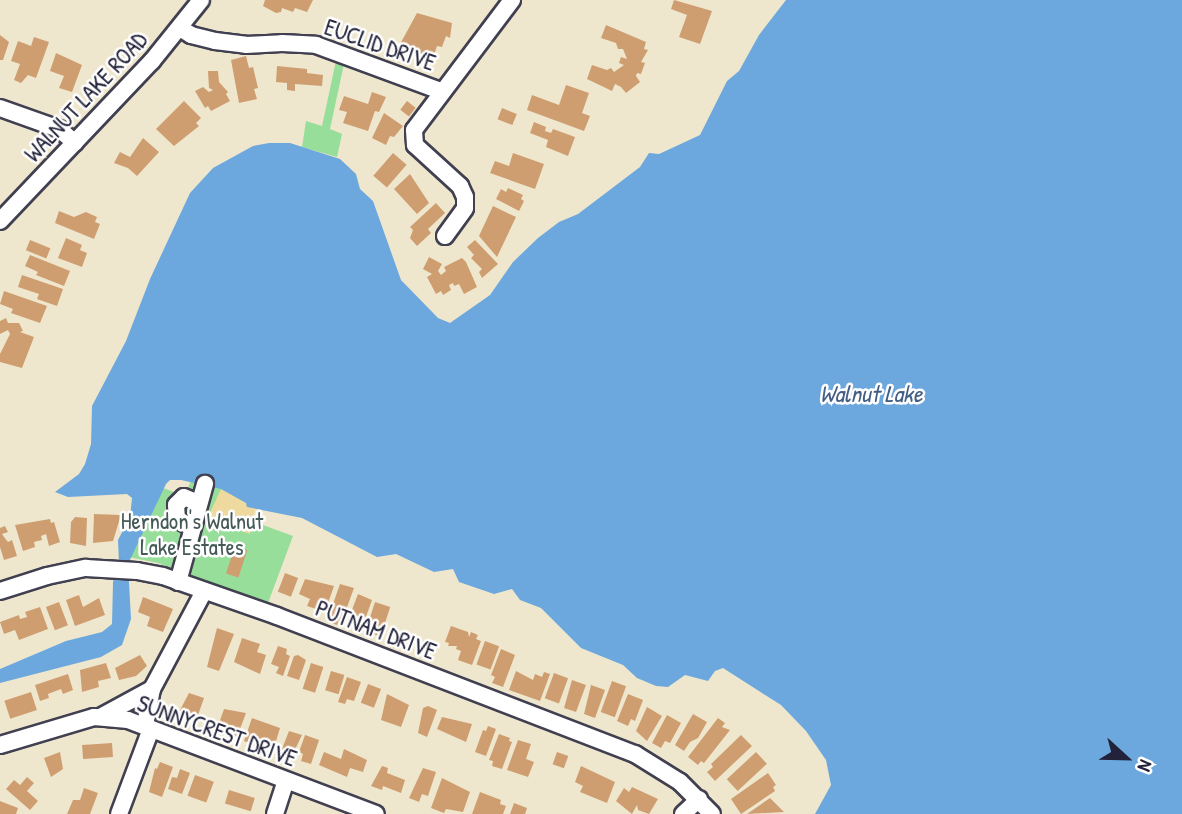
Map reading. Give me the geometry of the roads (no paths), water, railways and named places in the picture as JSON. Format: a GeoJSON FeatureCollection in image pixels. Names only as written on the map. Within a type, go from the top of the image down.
{"type":"FeatureCollection","features":[{"type":"Feature","properties":{"kind":"street","name":"WALNUT LAKE ROAD"},"geometry":{"type":"LineString","coordinates":[[0,221],[180,28],[201,0]]}},
{"type":"Feature","properties":{"kind":"street"},"geometry":{"type":"LineString","coordinates":[[445,236],[465,208],[465,197],[460,186],[415,145],[414,130],[512,0]]}},
{"type":"Feature","properties":{"kind":"street","name":"EUCLID DRIVE"},"geometry":{"type":"LineString","coordinates":[[180,28],[198,37],[226,42],[316,46],[443,92]]}},
{"type":"Feature","properties":{"kind":"street"},"geometry":{"type":"LineString","coordinates":[[0,108],[59,129],[75,143]]}},
{"type":"Feature","properties":{"kind":"street"},"geometry":{"type":"LineString","coordinates":[[178,582],[205,484]]}},
{"type":"Feature","properties":{"kind":"street","name":"PUTNAM DRIVE"},"geometry":{"type":"LineString","coordinates":[[0,591],[65,571],[108,568],[137,571],[178,582],[635,754],[673,777],[712,814]]}},
{"type":"Feature","properties":{"kind":"street"},"geometry":{"type":"LineString","coordinates":[[118,814],[148,727],[152,689],[204,591]]}},
{"type":"Feature","properties":{"kind":"street"},"geometry":{"type":"LineString","coordinates":[[102,716],[152,689]]}},
{"type":"Feature","properties":{"kind":"street","name":"SUNNYCREST DRIVE"},"geometry":{"type":"LineString","coordinates":[[0,745],[59,726],[102,716],[148,727],[376,814]]}},
{"type":"Feature","properties":{"kind":"street"},"geometry":{"type":"LineString","coordinates":[[275,814],[286,780]]}},
{"type":"Feature","properties":{"kind":"street"},"geometry":{"type":"LineString","coordinates":[[683,814],[699,799]]}},
{"type":"Feature","properties":{"kind":"water","name":"Walnut Lake"},"geometry":{"type":"Polygon","coordinates":[[[786,0],[1182,0],[1182,814],[815,814],[831,785],[826,760],[806,731],[781,705],[723,668],[715,671],[708,681],[685,675],[668,687],[656,686],[637,678],[623,665],[581,648],[541,608],[520,600],[512,589],[494,594],[459,582],[453,569],[434,572],[396,554],[377,557],[302,518],[247,507],[246,503],[221,489],[181,480],[170,480],[166,484],[128,564],[131,619],[122,645],[101,657],[0,683],[0,669],[66,641],[102,632],[112,624],[113,582],[119,563],[118,540],[130,517],[132,498],[127,494],[68,497],[55,492],[79,474],[85,464],[91,444],[92,406],[126,341],[150,279],[190,193],[213,168],[253,146],[269,143],[290,143],[340,159],[356,174],[360,189],[373,201],[401,280],[438,318],[450,323],[490,295],[513,262],[538,238],[559,222],[578,214],[640,167],[649,153],[659,154],[700,135],[727,81],[739,71],[759,35],[786,0]]]}},
{"type":"Feature","properties":{"kind":"park label","name":"Herndon's Walnut Lake Estates"},"geometry":{"type":"Point","coordinates":[192,534]}}]}
